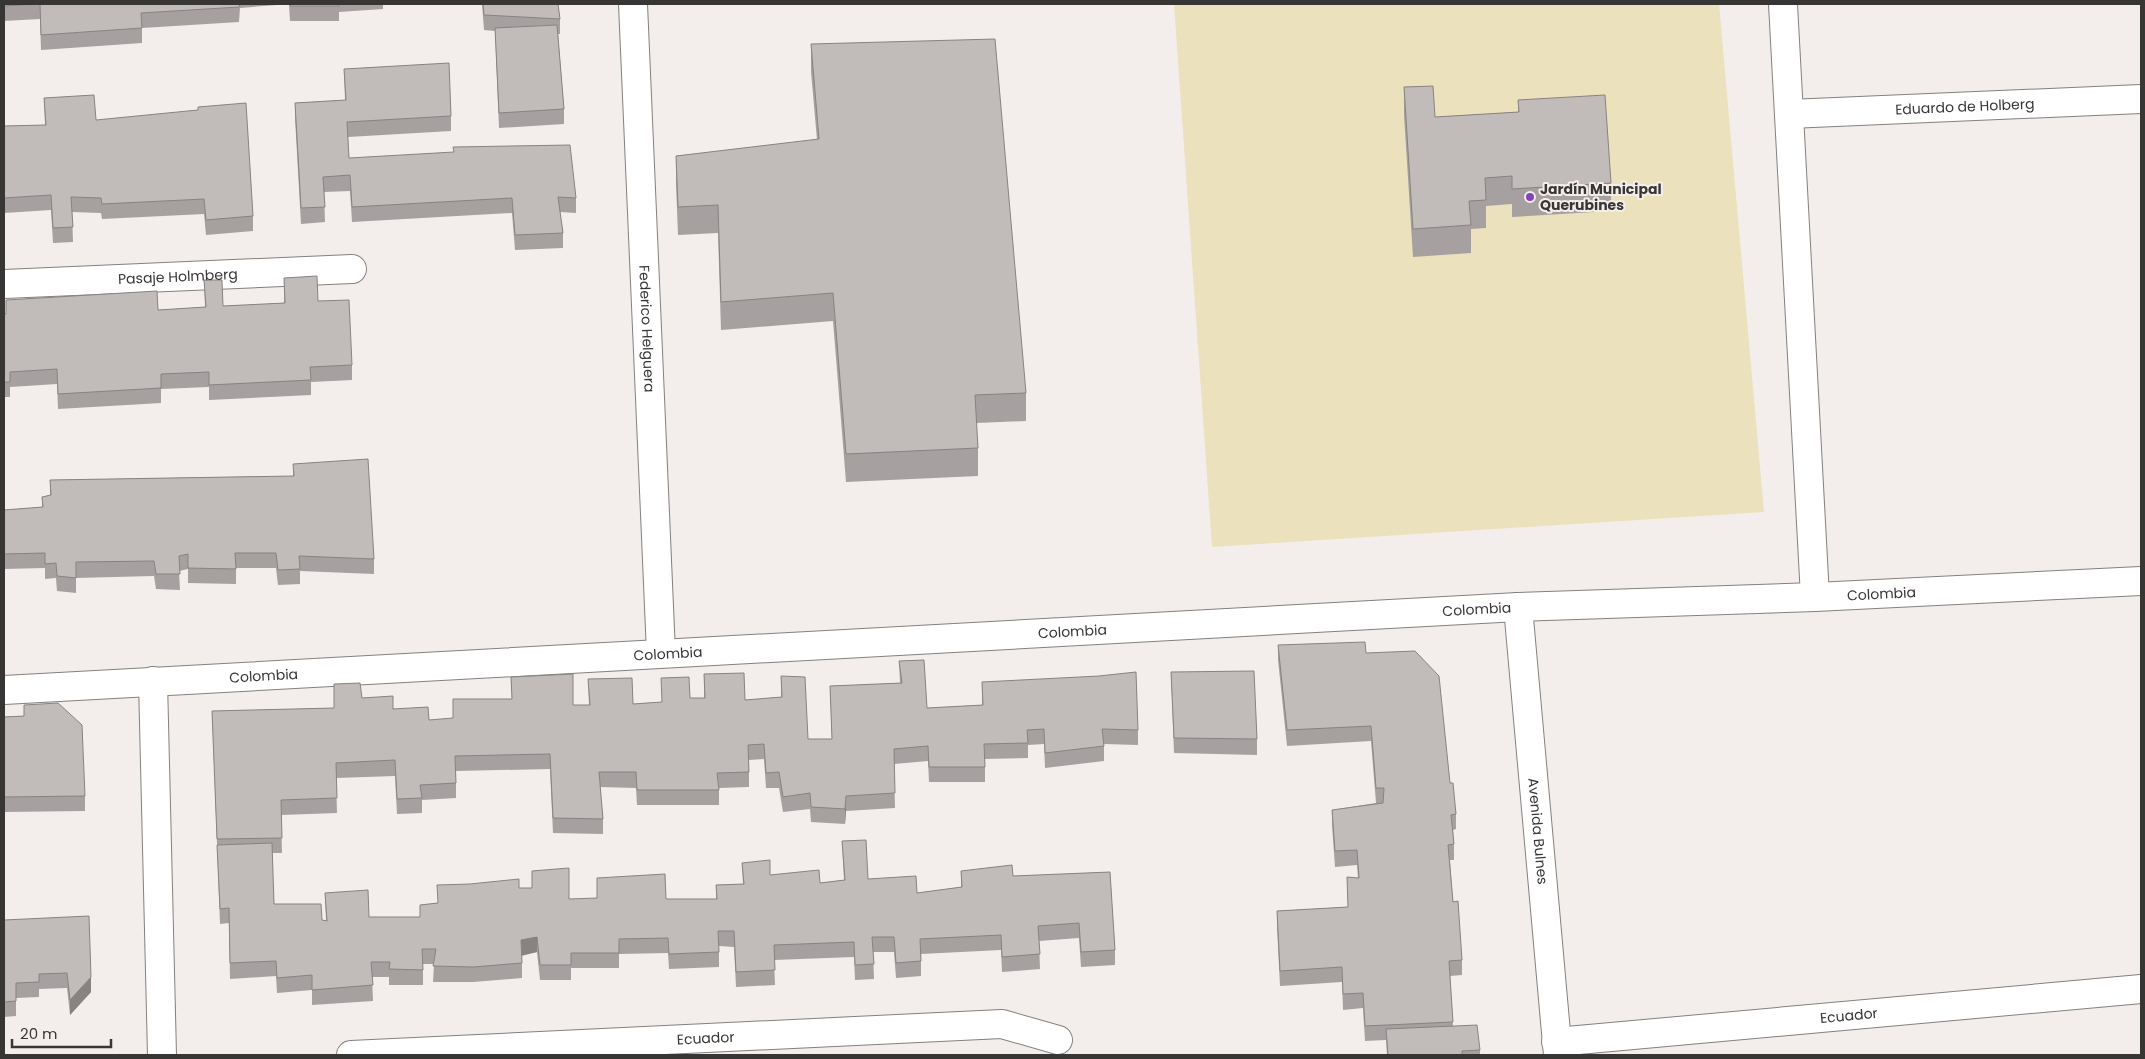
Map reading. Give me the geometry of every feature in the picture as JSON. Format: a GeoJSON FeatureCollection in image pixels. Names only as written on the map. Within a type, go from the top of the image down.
{"type":"FeatureCollection","features":[{"type":"Feature","properties":{"kind":"street","name":"Federico Helguera"},"geometry":{"type":"LineString","coordinates":[[633,4],[661,654]]}},
{"type":"Feature","properties":{"kind":"street"},"geometry":{"type":"LineString","coordinates":[[1784,4],[1815,598]]}},
{"type":"Feature","properties":{"kind":"street","name":"Eduardo de Holberg"},"geometry":{"type":"LineString","coordinates":[[1789,114],[2141,99]]}},
{"type":"Feature","properties":{"kind":"street","name":"Pasaje Holmberg"},"geometry":{"type":"LineString","coordinates":[[4,284],[352,269]]}},
{"type":"Feature","properties":{"kind":"street","name":"Colombia"},"geometry":{"type":"LineString","coordinates":[[4,690],[1518,607],[1815,598],[2141,580]]}},
{"type":"Feature","properties":{"kind":"street","name":"Avenida Bulnes"},"geometry":{"type":"LineString","coordinates":[[1518,607],[1557,1049]]}},
{"type":"Feature","properties":{"kind":"street"},"geometry":{"type":"LineString","coordinates":[[153,681],[162,1055]]}},
{"type":"Feature","properties":{"kind":"street","name":"Ecuador"},"geometry":{"type":"LineString","coordinates":[[1557,1049],[2141,989]]}},
{"type":"Feature","properties":{"kind":"street","name":"Ecuador"},"geometry":{"type":"LineString","coordinates":[[351,1055],[1002,1024],[1058,1040]]}},
{"type":"Feature","properties":{"kind":"shaded area"},"geometry":{"type":"Polygon","coordinates":[[[1174,4],[1719,4],[1764,512],[1212,547],[1174,4]]]}},
{"type":"Feature","properties":{"kind":"building"},"geometry":{"type":"Polygon","coordinates":[[[4,4],[35,4],[4,6],[4,4]]]}},
{"type":"Feature","properties":{"kind":"building"},"geometry":{"type":"Polygon","coordinates":[[[40,4],[240,4],[239,7],[141,13],[142,28],[41,35],[40,4]]]}},
{"type":"Feature","properties":{"kind":"building"},"geometry":{"type":"Polygon","coordinates":[[[290,4],[339,4],[339,6],[290,6],[290,4]]]}},
{"type":"Feature","properties":{"kind":"building"},"geometry":{"type":"Polygon","coordinates":[[[483,4],[558,4],[560,19],[484,15],[483,4]]]}},
{"type":"Feature","properties":{"kind":"building"},"geometry":{"type":"Polygon","coordinates":[[[557,25],[564,109],[499,113],[495,28],[557,25]]]}},
{"type":"Feature","properties":{"kind":"building"},"geometry":{"type":"Polygon","coordinates":[[[995,39],[1026,393],[975,395],[978,448],[846,454],[833,293],[721,302],[718,205],[678,207],[676,156],[819,139],[811,44],[995,39]]]}},
{"type":"Feature","properties":{"kind":"building"},"geometry":{"type":"Polygon","coordinates":[[[449,63],[451,116],[347,122],[349,158],[454,152],[453,147],[570,145],[576,198],[558,197],[563,233],[515,235],[512,198],[352,207],[350,175],[323,177],[325,207],[301,208],[295,103],[346,100],[344,69],[449,63]]]}},
{"type":"Feature","properties":{"kind":"building"},"geometry":{"type":"Polygon","coordinates":[[[1433,86],[1435,117],[1519,112],[1518,100],[1605,95],[1611,183],[1512,189],[1512,176],[1485,178],[1486,200],[1469,201],[1471,225],[1413,229],[1404,87],[1433,86]]]}},
{"type":"Feature","properties":{"kind":"building"},"geometry":{"type":"Polygon","coordinates":[[[94,95],[96,120],[198,110],[198,107],[246,103],[253,216],[206,220],[204,199],[102,204],[101,198],[71,197],[73,227],[53,228],[51,195],[4,198],[4,126],[46,125],[44,98],[94,95]]]}},
{"type":"Feature","properties":{"kind":"building"},"geometry":{"type":"Polygon","coordinates":[[[317,276],[318,301],[349,300],[352,365],[310,367],[311,380],[209,385],[209,372],[161,374],[161,388],[58,394],[57,369],[10,372],[10,382],[4,382],[4,314],[6,314],[6,300],[157,291],[158,310],[206,307],[204,280],[222,280],[223,306],[285,303],[284,278],[317,276]]]}},
{"type":"Feature","properties":{"kind":"building"},"geometry":{"type":"Polygon","coordinates":[[[368,459],[374,559],[299,556],[300,569],[278,570],[276,553],[235,553],[236,569],[188,568],[188,554],[179,556],[180,574],[156,574],[154,561],[76,562],[76,578],[57,576],[56,563],[45,564],[45,553],[4,554],[4,510],[43,507],[42,497],[51,495],[50,480],[294,476],[293,464],[368,459]]]}},
{"type":"Feature","properties":{"kind":"building"},"geometry":{"type":"Polygon","coordinates":[[[1365,642],[1366,653],[1415,651],[1439,676],[1450,783],[1453,783],[1456,814],[1451,815],[1454,844],[1448,845],[1453,902],[1458,901],[1462,960],[1449,961],[1453,1022],[1365,1026],[1363,993],[1343,994],[1342,967],[1280,971],[1277,911],[1348,907],[1347,877],[1359,878],[1357,850],[1335,851],[1332,810],[1383,803],[1384,788],[1376,788],[1371,726],[1287,730],[1278,645],[1365,642]]]}},
{"type":"Feature","properties":{"kind":"building"},"geometry":{"type":"Polygon","coordinates":[[[924,660],[927,708],[983,705],[982,682],[1099,676],[1136,672],[1138,730],[1102,729],[1104,746],[1045,753],[1044,729],[1027,730],[1028,743],[984,744],[985,767],[929,767],[928,746],[894,749],[895,793],[846,796],[845,809],[811,807],[810,793],[783,797],[779,772],[766,773],[764,744],[748,745],[749,772],[717,773],[719,790],[637,790],[636,772],[599,772],[603,819],[553,818],[550,754],[455,756],[456,783],[420,785],[422,798],[397,799],[395,760],[336,763],[337,798],[281,800],[282,838],[217,839],[212,711],[334,708],[334,684],[360,683],[362,698],[393,696],[393,709],[428,707],[429,720],[453,718],[453,699],[512,699],[511,677],[573,674],[573,705],[590,705],[588,679],[632,678],[633,704],[662,702],[661,678],[689,677],[690,698],[705,698],[704,674],[744,673],[745,700],[782,697],[781,676],[805,677],[808,739],[832,739],[830,686],[902,683],[899,661],[924,660]]]}},
{"type":"Feature","properties":{"kind":"building"},"geometry":{"type":"Polygon","coordinates":[[[1254,671],[1257,739],[1174,738],[1171,672],[1254,671]]]}},
{"type":"Feature","properties":{"kind":"building"},"geometry":{"type":"Polygon","coordinates":[[[58,703],[82,725],[85,796],[4,797],[4,717],[24,716],[24,705],[58,703]]]}},
{"type":"Feature","properties":{"kind":"building"},"geometry":{"type":"Polygon","coordinates":[[[866,840],[868,879],[916,876],[917,893],[962,887],[961,871],[1012,865],[1013,876],[1110,872],[1115,950],[1081,952],[1079,923],[1038,926],[1040,954],[1002,957],[1001,935],[920,939],[921,961],[896,963],[894,937],[872,937],[874,964],[855,965],[854,942],[774,945],[775,970],[736,972],[734,931],[718,931],[719,952],[669,954],[668,938],[619,939],[619,953],[571,953],[571,965],[540,965],[537,937],[521,940],[522,963],[473,967],[433,966],[436,949],[422,949],[423,970],[389,969],[390,962],[371,962],[373,985],[312,990],[312,975],[277,978],[276,961],[230,963],[229,908],[220,909],[217,845],[272,843],[274,904],[321,904],[322,920],[327,921],[325,893],[368,890],[369,917],[420,917],[420,905],[438,903],[437,885],[519,879],[519,888],[532,888],[532,871],[569,868],[569,899],[597,898],[597,878],[665,874],[666,899],[717,899],[716,885],[744,884],[742,863],[770,860],[770,875],[819,870],[820,883],[845,880],[842,841],[866,840]]]}},
{"type":"Feature","properties":{"kind":"building"},"geometry":{"type":"Polygon","coordinates":[[[89,916],[91,977],[70,1000],[67,973],[39,974],[39,982],[16,983],[16,1001],[4,1002],[4,920],[89,916]]]}},
{"type":"Feature","properties":{"kind":"building"},"geometry":{"type":"Polygon","coordinates":[[[1477,1025],[1480,1050],[1462,1051],[1462,1055],[1388,1055],[1386,1029],[1477,1025]]]}},
{"type":"Feature","properties":{"kind":"place","name":"Jardín Municipal Querubines"},"geometry":{"type":"Point","coordinates":[1530,197]}}]}
